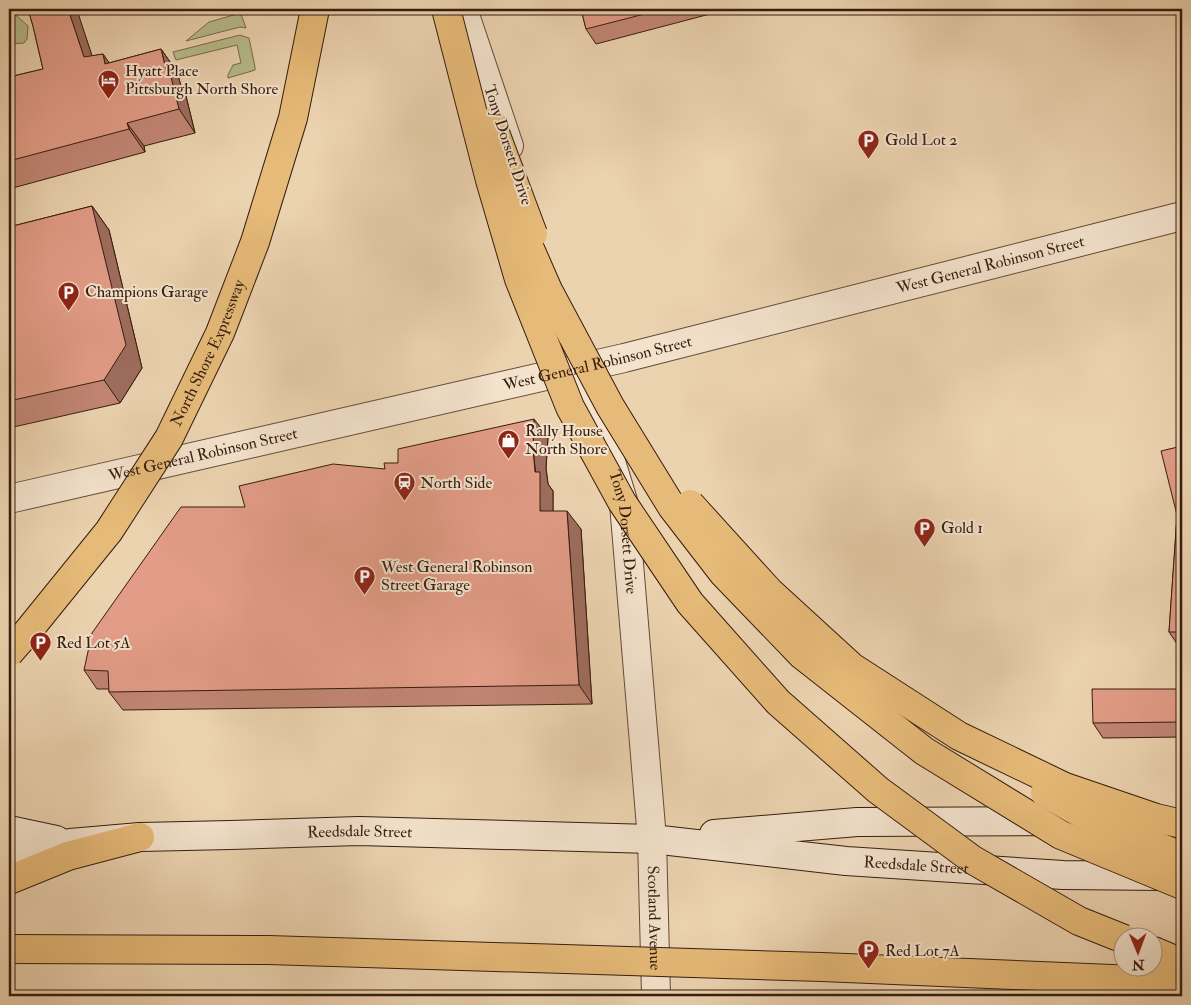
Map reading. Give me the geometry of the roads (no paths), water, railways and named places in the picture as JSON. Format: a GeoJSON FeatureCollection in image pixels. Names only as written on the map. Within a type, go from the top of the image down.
{"type":"FeatureCollection","features":[{"type":"Feature","properties":{"kind":"highway","name":"North Shore Expressway"},"geometry":{"type":"LineString","coordinates":[[9,652],[105,532],[182,408],[230,300],[267,202],[297,94],[314,9]]}},
{"type":"Feature","properties":{"kind":"highway"},"geometry":{"type":"LineString","coordinates":[[448,9],[504,190],[548,290],[610,406],[672,507],[723,573],[802,655],[924,751],[1062,835],[1182,885]]}},
{"type":"Feature","properties":{"kind":"highway"},"geometry":{"type":"LineString","coordinates":[[448,9],[548,274],[618,399],[687,500],[756,577],[852,667],[959,736],[1065,787],[1156,818],[1182,823]]}},
{"type":"Feature","properties":{"kind":"highway"},"geometry":{"type":"LineString","coordinates":[[448,9],[490,180],[519,279],[570,407],[622,502],[690,603],[778,702],[878,790],[973,860],[1079,921],[1114,935]]}},
{"type":"Feature","properties":{"kind":"highway"},"geometry":{"type":"LineString","coordinates":[[548,290],[611,394],[676,488],[741,564],[849,662],[957,743],[1098,823],[1182,856]]}},
{"type":"Feature","properties":{"kind":"highway"},"geometry":{"type":"LineString","coordinates":[[9,880],[68,856],[140,836]]}},
{"type":"Feature","properties":{"kind":"highway"},"geometry":{"type":"LineString","coordinates":[[9,949],[278,951],[1182,980]]}},
{"type":"Feature","properties":{"kind":"highway"},"geometry":{"type":"LineString","coordinates":[[1164,955],[1182,963]]}},
{"type":"Feature","properties":{"kind":"street","name":"Tony Dorsett Drive"},"geometry":{"type":"LineString","coordinates":[[463,9],[582,367],[624,504],[652,839]]}},
{"type":"Feature","properties":{"kind":"street","name":"West General Robinson Street"},"geometry":{"type":"LineString","coordinates":[[9,499],[582,367],[1182,216]]}},
{"type":"Feature","properties":{"kind":"street","name":"Reedsdale Street"},"geometry":{"type":"LineString","coordinates":[[652,839],[857,822],[1182,823]]}},
{"type":"Feature","properties":{"kind":"street","name":"Reedsdale Street"},"geometry":{"type":"LineString","coordinates":[[9,830],[70,843]]}},
{"type":"Feature","properties":{"kind":"street","name":"Reedsdale Street"},"geometry":{"type":"LineString","coordinates":[[9,854],[70,843],[140,836],[359,831],[652,839],[846,861],[1063,875],[1182,877]]}},
{"type":"Feature","properties":{"kind":"street","name":"Scotland Avenue"},"geometry":{"type":"LineString","coordinates":[[652,839],[656,996]]}},
{"type":"Feature","properties":{"kind":"place","name":"Hyatt Place Pittsburgh North Shore"},"geometry":{"type":"Point","coordinates":[109,99]}},
{"type":"Feature","properties":{"kind":"place","name":"Gold Lot 2"},"geometry":{"type":"Point","coordinates":[869,159]}},
{"type":"Feature","properties":{"kind":"place","name":"Champions Garage"},"geometry":{"type":"Point","coordinates":[69,311]}},
{"type":"Feature","properties":{"kind":"place","name":"Rally House North Shore"},"geometry":{"type":"Point","coordinates":[509,459]}},
{"type":"Feature","properties":{"kind":"place","name":"North Side"},"geometry":{"type":"Point","coordinates":[404,502]}},
{"type":"Feature","properties":{"kind":"place","name":"Gold 1"},"geometry":{"type":"Point","coordinates":[925,547]}},
{"type":"Feature","properties":{"kind":"place","name":"West General Robinson Street Garage"},"geometry":{"type":"Point","coordinates":[365,595]}},
{"type":"Feature","properties":{"kind":"place","name":"Red Lot 5A"},"geometry":{"type":"Point","coordinates":[40,662]}},
{"type":"Feature","properties":{"kind":"place","name":"Red Lot 7A"},"geometry":{"type":"Point","coordinates":[869,970]}}]}
